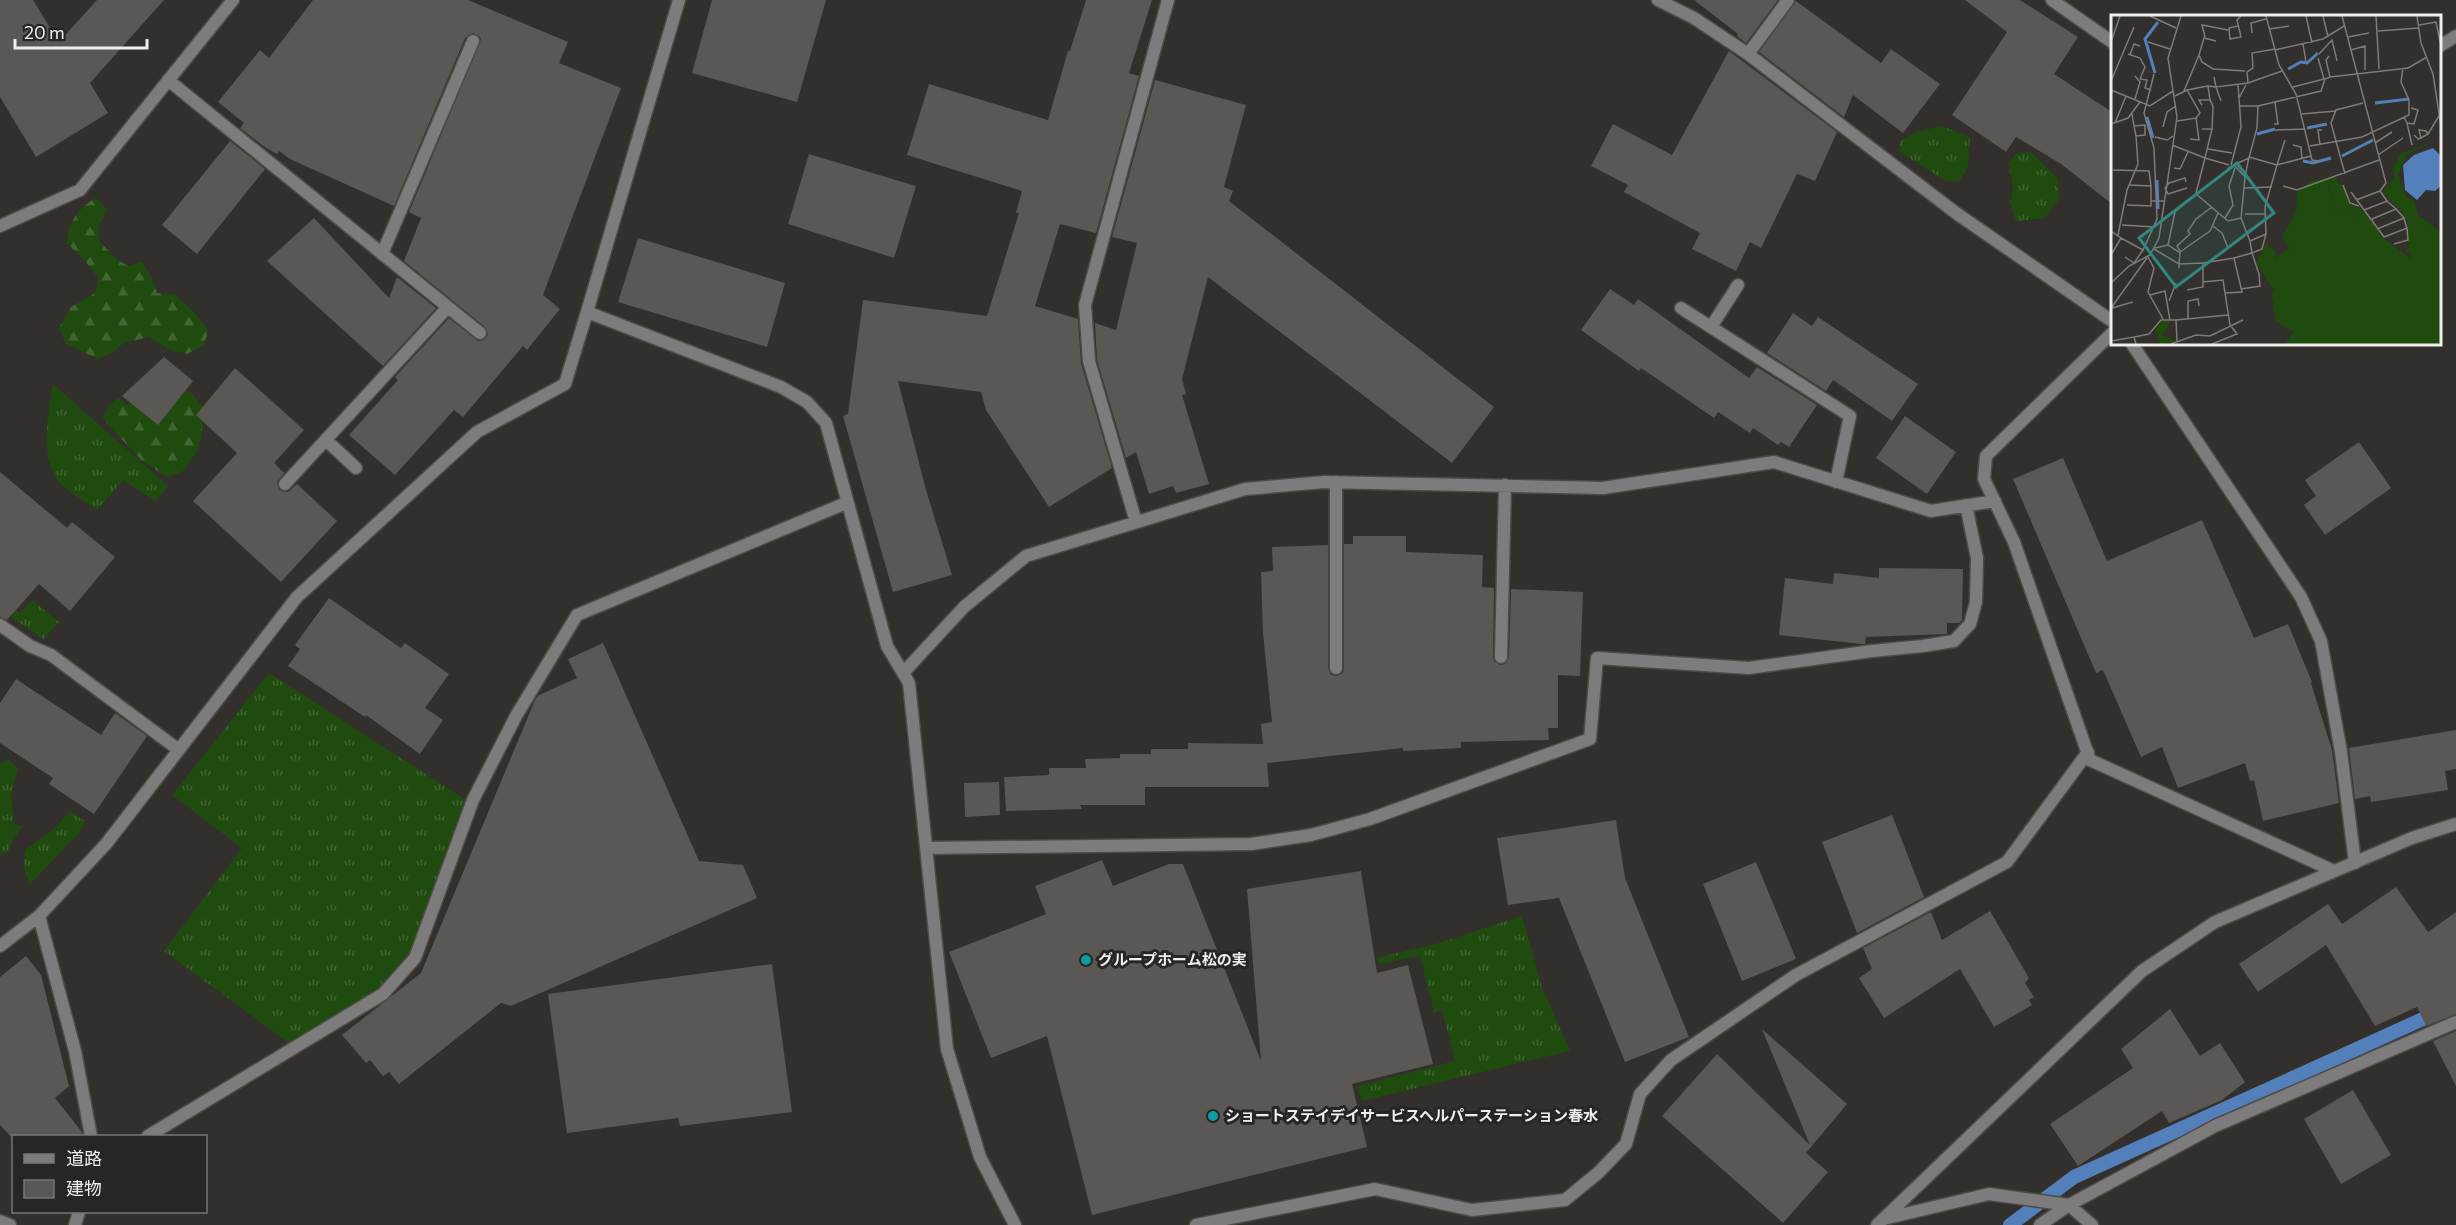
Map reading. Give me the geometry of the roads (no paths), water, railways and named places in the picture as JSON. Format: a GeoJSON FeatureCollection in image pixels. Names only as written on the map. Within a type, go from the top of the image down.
{"type":"FeatureCollection","features":[{"type":"Feature","properties":{"kind":"street"},"geometry":{"type":"LineString","coordinates":[[0,226],[80,190],[233,0]]}},
{"type":"Feature","properties":{"kind":"street"},"geometry":{"type":"LineString","coordinates":[[0,946],[39,916],[106,844],[297,597],[477,432],[565,384],[679,0]]}},
{"type":"Feature","properties":{"kind":"street"},"geometry":{"type":"LineString","coordinates":[[1136,522],[1089,361],[1085,305],[1168,0]]}},
{"type":"Feature","properties":{"kind":"street"},"geometry":{"type":"LineString","coordinates":[[1658,0],[1694,18],[1748,54],[1956,213],[2111,320]]}},
{"type":"Feature","properties":{"kind":"street"},"geometry":{"type":"LineString","coordinates":[[1748,54],[1788,0]]}},
{"type":"Feature","properties":{"kind":"street"},"geometry":{"type":"LineString","coordinates":[[2052,0],[2111,41]]}},
{"type":"Feature","properties":{"kind":"street"},"geometry":{"type":"LineString","coordinates":[[2441,45],[2456,36]]}},
{"type":"Feature","properties":{"kind":"street"},"geometry":{"type":"LineString","coordinates":[[382,254],[473,40]]}},
{"type":"Feature","properties":{"kind":"street"},"geometry":{"type":"LineString","coordinates":[[168,80],[480,333]]}},
{"type":"Feature","properties":{"kind":"street"},"geometry":{"type":"LineString","coordinates":[[1711,327],[1738,285]]}},
{"type":"Feature","properties":{"kind":"street"},"geometry":{"type":"LineString","coordinates":[[285,484],[448,308]]}},
{"type":"Feature","properties":{"kind":"street"},"geometry":{"type":"LineString","coordinates":[[1681,308],[1850,416],[1836,482]]}},
{"type":"Feature","properties":{"kind":"street"},"geometry":{"type":"LineString","coordinates":[[587,312],[781,387],[807,402],[826,423],[886,646],[909,683],[947,1049],[980,1157],[1015,1225]]}},
{"type":"Feature","properties":{"kind":"street"},"geometry":{"type":"LineString","coordinates":[[2111,334],[1986,456],[1984,479],[2014,542],[2090,759],[2334,871]]}},
{"type":"Feature","properties":{"kind":"street"},"geometry":{"type":"LineString","coordinates":[[2133,345],[2301,597],[2321,642],[2341,752],[2355,862]]}},
{"type":"Feature","properties":{"kind":"street"},"geometry":{"type":"LineString","coordinates":[[326,440],[356,468]]}},
{"type":"Feature","properties":{"kind":"street"},"geometry":{"type":"LineString","coordinates":[[903,673],[964,607],[1026,556],[1245,489],[1336,482],[1603,488],[1774,462],[1931,511],[1995,501]]}},
{"type":"Feature","properties":{"kind":"street"},"geometry":{"type":"LineString","coordinates":[[1336,482],[1336,668]]}},
{"type":"Feature","properties":{"kind":"street"},"geometry":{"type":"LineString","coordinates":[[1501,657],[1505,485]]}},
{"type":"Feature","properties":{"kind":"street"},"geometry":{"type":"LineString","coordinates":[[151,1135],[383,993],[402,974],[415,958],[473,800],[516,716],[577,615],[846,503]]}},
{"type":"Feature","properties":{"kind":"street"},"geometry":{"type":"LineString","coordinates":[[926,848],[1251,844],[1311,835],[1370,819],[1590,739],[1597,658],[1749,668],[1954,641],[1970,624],[1976,602],[1977,558],[1966,506]]}},
{"type":"Feature","properties":{"kind":"street"},"geometry":{"type":"LineString","coordinates":[[0,625],[30,646],[51,655],[178,750]]}},
{"type":"Feature","properties":{"kind":"street"},"geometry":{"type":"LineString","coordinates":[[1196,1225],[1375,1189],[1472,1210],[1565,1200],[1598,1173],[1626,1144],[1640,1094],[1671,1060],[1796,975],[2007,862],[2088,752]]}},
{"type":"Feature","properties":{"kind":"street"},"geometry":{"type":"LineString","coordinates":[[1880,1222],[2142,971],[2215,922],[2412,838],[2456,824]]}},
{"type":"Feature","properties":{"kind":"street"},"geometry":{"type":"LineString","coordinates":[[39,916],[75,1051],[91,1135]]}},
{"type":"Feature","properties":{"kind":"street"},"geometry":{"type":"LineString","coordinates":[[2040,1225],[2069,1205],[2215,1126],[2456,1022]]}},
{"type":"Feature","properties":{"kind":"street"},"geometry":{"type":"LineString","coordinates":[[1880,1222],[1989,1194],[2069,1205],[2092,1225]]}},
{"type":"Feature","properties":{"kind":"street"},"geometry":{"type":"LineString","coordinates":[[0,1221],[10,1225]]}},
{"type":"Feature","properties":{"kind":"waterway"},"geometry":{"type":"LineString","coordinates":[[2010,1225],[2074,1177],[2456,1004]]}},
{"type":"Feature","properties":{"kind":"place","name":"グループホーム松の実"},"geometry":{"type":"Point","coordinates":[1086,960]}},
{"type":"Feature","properties":{"kind":"place","name":"ショートステイデイサービスヘルパーステーション春水"},"geometry":{"type":"Point","coordinates":[1213,1116]}}]}
